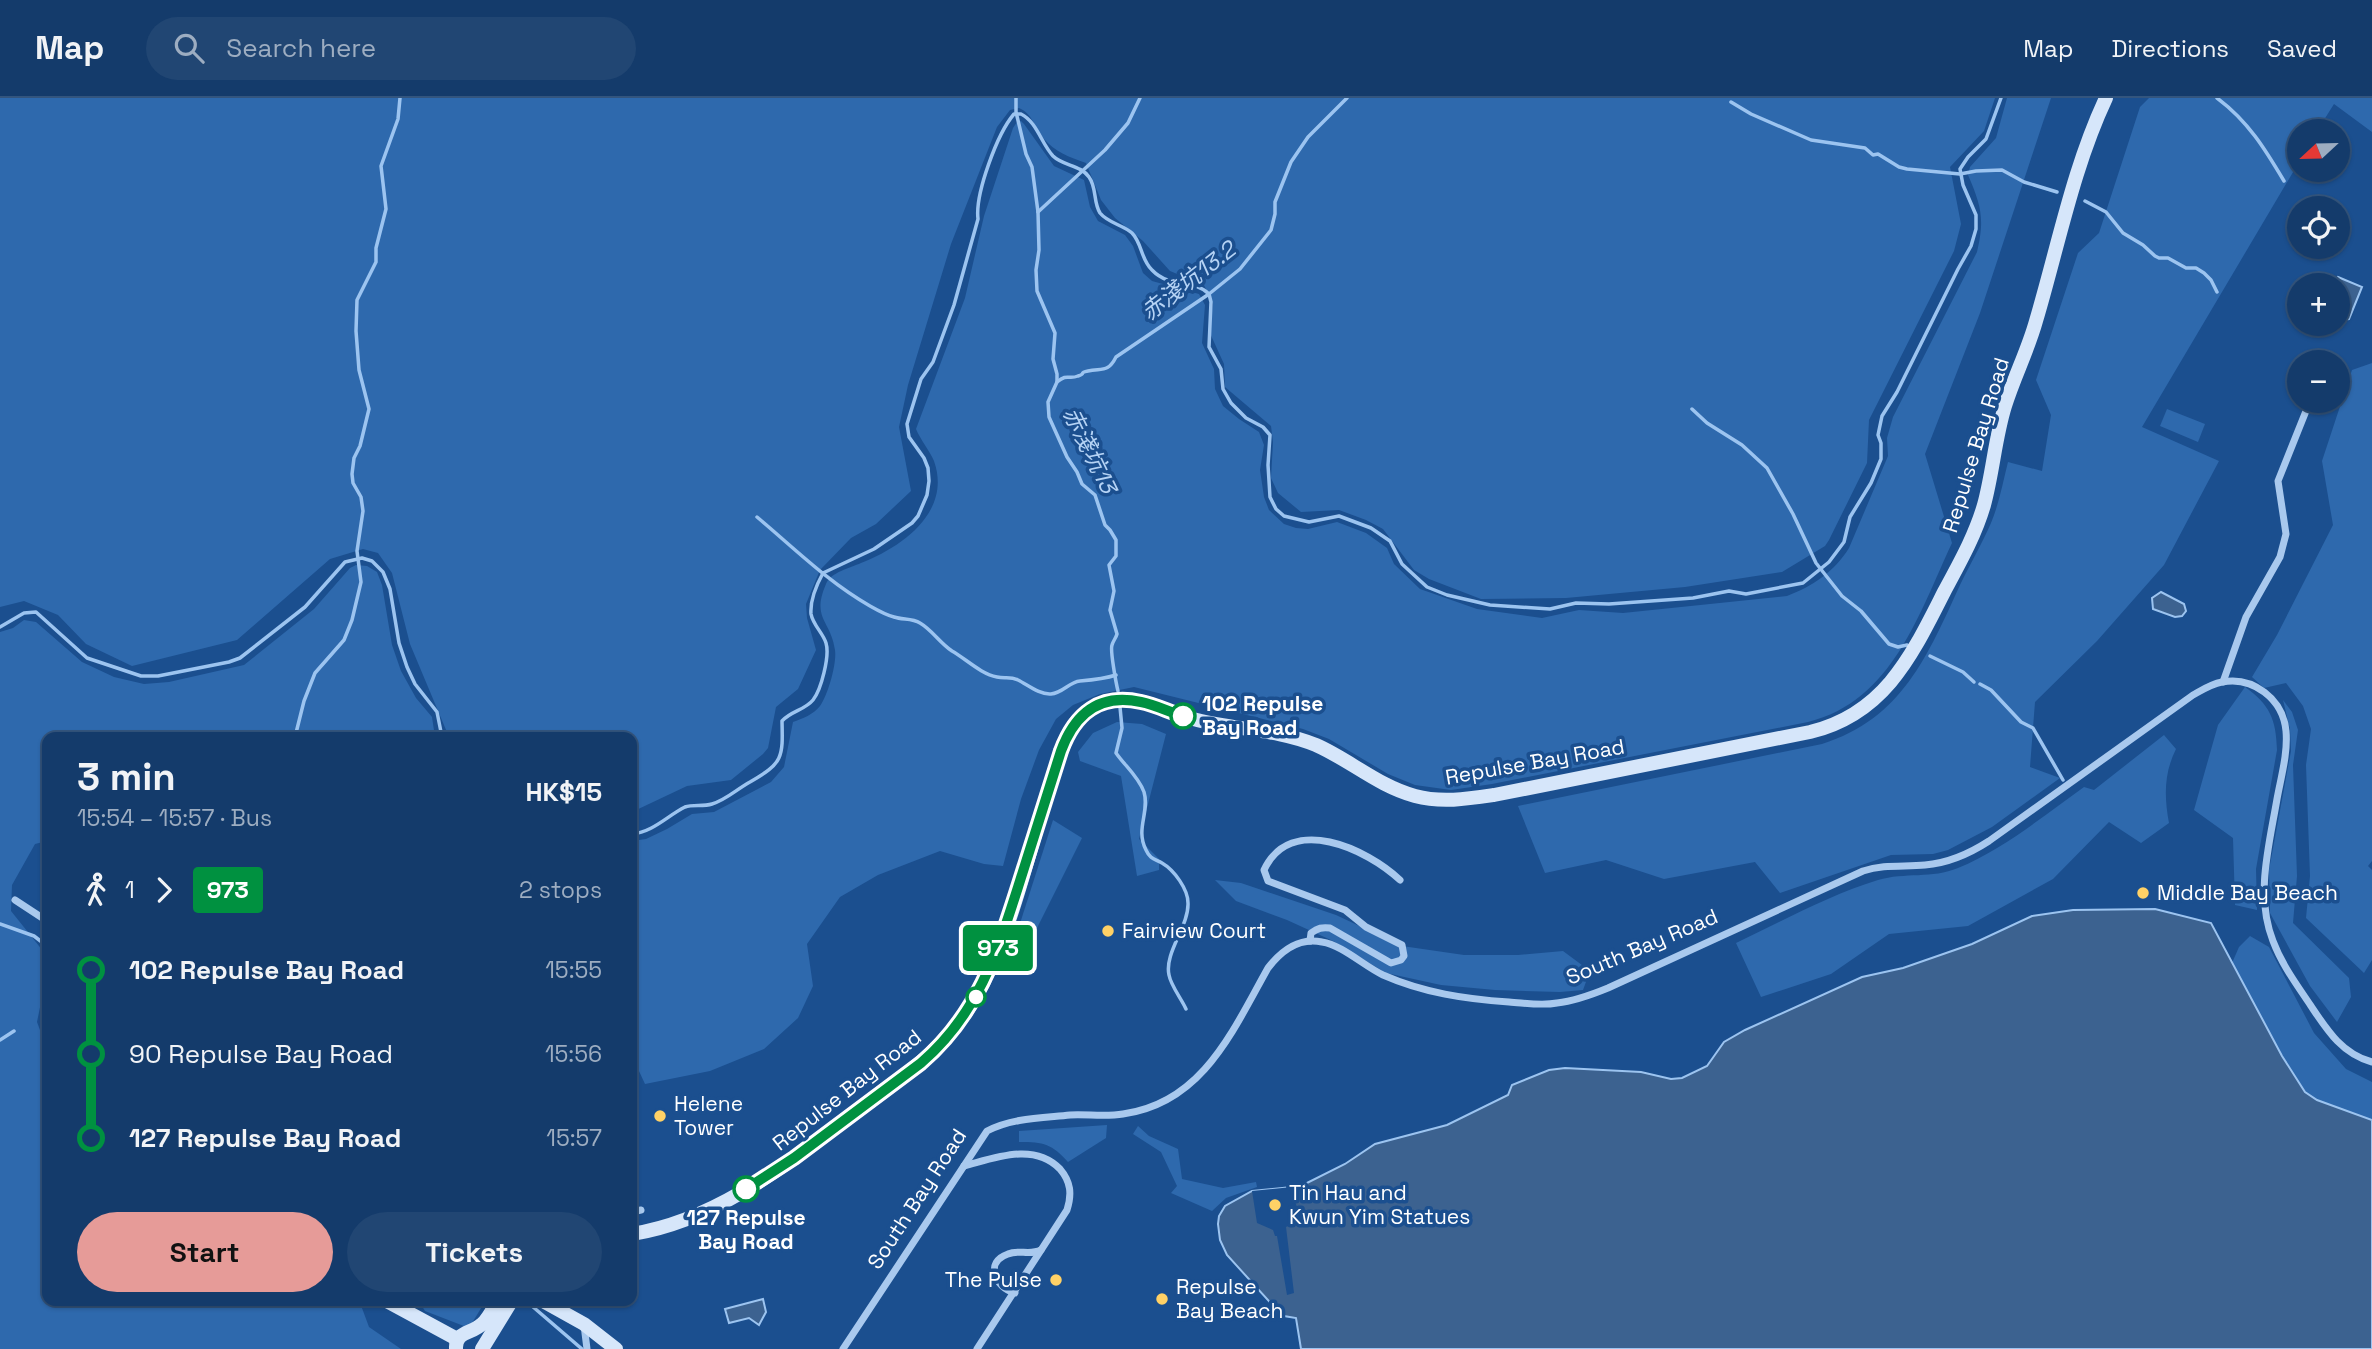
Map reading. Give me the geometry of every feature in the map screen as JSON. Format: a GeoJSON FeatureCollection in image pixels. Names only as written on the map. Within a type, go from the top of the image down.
{"type":"FeatureCollection","features":[{"type":"Feature","properties":{"kind":"main road","name":"Repulse Bay Road"},"geometry":{"type":"LineString","coordinates":[[637,1233],[664,1228],[698,1215],[759,1182],[912,1070],[944,1041],[972,1004],[993,961],[1069,731],[1081,716],[1101,704],[1121,700],[1137,701],[1196,720],[1284,734],[1324,749],[1371,777],[1405,793],[1451,800],[1494,795],[1810,732],[1840,722],[1866,706],[1889,686],[1907,661],[1976,529],[2004,408],[2032,335],[2082,162],[2106,98]]}},
{"type":"Feature","properties":{"kind":"main road"},"geometry":{"type":"LineString","coordinates":[[396,1306],[460,1340],[479,1336],[482,1349]]}},
{"type":"Feature","properties":{"kind":"main road"},"geometry":{"type":"LineString","coordinates":[[482,1349],[497,1306]]}},
{"type":"Feature","properties":{"kind":"main road"},"geometry":{"type":"LineString","coordinates":[[460,1340],[506,1306]]}},
{"type":"Feature","properties":{"kind":"main road"},"geometry":{"type":"LineString","coordinates":[[550,1306],[616,1349]]}},
{"type":"Feature","properties":{"kind":"street"},"geometry":{"type":"LineString","coordinates":[[2305,413],[2278,481],[2286,534],[2280,557],[2246,617],[2223,682],[2244,682],[2259,689],[2276,703],[2285,722],[2286,751],[2264,880],[2265,909],[2273,941],[2288,971],[2333,1038],[2353,1054],[2372,1062]]}},
{"type":"Feature","properties":{"kind":"street","name":"South Bay Road"},"geometry":{"type":"LineString","coordinates":[[843,1349],[987,1132],[1001,1124],[1087,1114],[1123,1114],[1151,1107],[1178,1093],[1215,1059],[1268,968],[1278,954],[1293,945],[1310,941],[1332,944],[1382,974],[1436,993],[1465,999],[1539,1004],[1581,998],[1863,871],[1888,865],[1938,863],[1965,855],[1989,841],[2193,695],[2223,682]]}},
{"type":"Feature","properties":{"kind":"street"},"geometry":{"type":"LineString","coordinates":[[1310,941],[1311,933],[1320,928],[1330,928],[1391,963],[1404,956],[1402,945],[1366,927],[1345,910],[1268,881],[1264,870],[1271,856],[1282,846],[1297,841],[1310,841],[1347,847],[1381,864],[1401,880]]}},
{"type":"Feature","properties":{"kind":"street"},"geometry":{"type":"LineString","coordinates":[[15,900],[42,918]]}},
{"type":"Feature","properties":{"kind":"street"},"geometry":{"type":"LineString","coordinates":[[964,1166],[1006,1155],[1027,1153],[1042,1156],[1055,1164],[1068,1180],[1071,1198],[1067,1210],[1043,1249],[976,1349]]}},
{"type":"Feature","properties":{"kind":"street"},"geometry":{"type":"LineString","coordinates":[[637,1211],[641,1210]]}},
{"type":"Feature","properties":{"kind":"street"},"geometry":{"type":"LineString","coordinates":[[1015,1293],[1005,1291],[998,1284],[995,1266],[1009,1253],[1027,1254],[1043,1249]]}},
{"type":"Feature","properties":{"kind":"street"},"geometry":{"type":"LineString","coordinates":[[584,1330],[587,1349]]}},
{"type":"Feature","properties":{"kind":"shaded area"},"geometry":{"type":"Polygon","coordinates":[[[0,98],[1995,98],[1984,131],[1950,167],[1961,224],[1954,251],[1869,420],[1867,463],[1825,546],[1782,572],[1685,587],[1566,598],[1481,599],[1429,579],[1414,570],[1383,529],[1366,520],[1339,510],[1301,512],[1278,493],[1271,478],[1271,426],[1225,387],[1224,364],[1209,331],[1213,304],[1204,285],[1170,271],[1143,241],[1115,218],[1101,200],[1086,163],[1052,147],[1030,117],[1019,108],[1010,110],[997,127],[951,244],[908,385],[899,427],[911,491],[876,524],[851,538],[820,570],[806,604],[816,650],[798,689],[776,707],[768,748],[731,780],[687,786],[637,810],[637,732],[447,732],[410,644],[392,573],[378,553],[363,549],[330,559],[237,640],[132,666],[86,644],[58,615],[24,601],[0,607],[0,98]]]}},
{"type":"Feature","properties":{"kind":"shaded area"},"geometry":{"type":"Polygon","coordinates":[[[2007,98],[2051,98],[1980,313],[1925,454],[1952,543],[1928,598],[1900,651],[1862,695],[1837,711],[1808,722],[1451,790],[1415,785],[1388,774],[1329,739],[1303,729],[1134,687],[1100,694],[1073,705],[1056,719],[1039,750],[1021,799],[1003,866],[984,864],[940,851],[878,875],[840,897],[807,944],[813,986],[798,1018],[764,1049],[710,1071],[645,1084],[637,1067],[637,840],[667,829],[692,814],[714,812],[771,782],[784,767],[793,722],[817,709],[831,679],[835,650],[821,612],[822,596],[828,580],[836,573],[877,556],[907,537],[930,511],[936,496],[938,479],[934,461],[916,429],[965,298],[984,216],[1017,122],[1024,124],[1054,166],[1084,180],[1090,207],[1098,221],[1125,235],[1133,246],[1143,273],[1152,281],[1199,294],[1205,305],[1202,343],[1214,369],[1215,389],[1223,406],[1259,432],[1264,445],[1260,470],[1269,510],[1284,524],[1296,528],[1308,529],[1337,522],[1366,533],[1387,548],[1394,564],[1420,589],[1477,609],[1542,618],[1579,610],[1623,613],[1787,596],[1814,583],[1837,564],[1849,548],[1888,456],[1887,438],[1893,417],[1977,252],[1981,230],[1980,212],[1968,175],[1970,167],[1996,138],[2007,98]]]}},
{"type":"Feature","properties":{"kind":"shaded area"},"geometry":{"type":"Polygon","coordinates":[[[2149,98],[2372,98],[2372,132],[2334,104],[2325,119],[2287,119],[2287,182],[2142,427],[2219,461],[2164,565],[2097,641],[2035,702],[2030,767],[2060,778],[1992,827],[1948,850],[1933,854],[1891,855],[1780,893],[1755,862],[1664,879],[1606,860],[1545,873],[1518,806],[1822,744],[1850,733],[1873,718],[1909,681],[1936,636],[1987,531],[2008,462],[2042,471],[2051,415],[2036,380],[2078,253],[2099,233],[2140,107],[2149,98]]]}},
{"type":"Feature","properties":{"kind":"shaded area"},"geometry":{"type":"Polygon","coordinates":[[[2350,282],[2362,287],[2350,317],[2350,282]]]}},
{"type":"Feature","properties":{"kind":"shaded area"},"geometry":{"type":"Polygon","coordinates":[[[2372,363],[2372,861],[2368,866],[2372,870],[2372,960],[2364,973],[2306,918],[2310,876],[2306,765],[2311,729],[2303,706],[2286,683],[2264,688],[2252,677],[2277,635],[2333,525],[2322,461],[2338,413],[2350,413],[2352,370],[2372,363]]]}},
{"type":"Feature","properties":{"kind":"shaded area"},"geometry":{"type":"Polygon","coordinates":[[[2167,409],[2205,424],[2198,442],[2160,426],[2167,409]]]}},
{"type":"Feature","properties":{"kind":"shaded area"},"geometry":{"type":"Polygon","coordinates":[[[356,565],[367,566],[377,572],[382,585],[392,645],[401,671],[416,698],[432,717],[434,732],[42,732],[42,842],[35,844],[12,885],[11,911],[42,950],[42,998],[37,1022],[42,1036],[42,1306],[361,1306],[369,1327],[401,1349],[0,1349],[0,632],[13,628],[24,620],[36,622],[82,662],[114,677],[144,684],[169,682],[244,665],[314,609],[350,568],[356,565]]]}},
{"type":"Feature","properties":{"kind":"shaded area"},"geometry":{"type":"Polygon","coordinates":[[[2161,592],[2184,604],[2186,611],[2182,616],[2175,617],[2153,609],[2152,598],[2161,592]]]}},
{"type":"Feature","properties":{"kind":"shaded area"},"geometry":{"type":"Polygon","coordinates":[[[2245,687],[2260,700],[2270,714],[2277,750],[2256,869],[2257,910],[2235,905],[2233,838],[2194,810],[2218,725],[2245,687]]]}},
{"type":"Feature","properties":{"kind":"shaded area"},"geometry":{"type":"Polygon","coordinates":[[[2283,700],[2292,712],[2298,730],[2293,765],[2297,876],[2293,923],[2349,978],[2351,997],[2337,1022],[2310,986],[2270,913],[2269,870],[2291,751],[2290,729],[2283,700]]]}},
{"type":"Feature","properties":{"kind":"shaded area"},"geometry":{"type":"Polygon","coordinates":[[[1117,722],[1142,724],[1166,734],[1139,839],[1159,859],[1159,870],[1137,876],[1121,776],[1080,761],[1078,752],[1093,733],[1117,722]]]}},
{"type":"Feature","properties":{"kind":"shaded area"},"geometry":{"type":"Polygon","coordinates":[[[2164,735],[2176,749],[2166,785],[2169,823],[2141,843],[2109,822],[2053,879],[1968,926],[1889,934],[1831,974],[1761,997],[1736,943],[1860,886],[1898,876],[1948,871],[1975,860],[2023,831],[2084,787],[2094,790],[2164,735]]]}},
{"type":"Feature","properties":{"kind":"shaded area"},"geometry":{"type":"Polygon","coordinates":[[[1053,820],[1082,838],[1021,960],[1009,958],[1053,820]]]}},
{"type":"Feature","properties":{"kind":"shaded area"},"geometry":{"type":"Polygon","coordinates":[[[1215,880],[1241,883],[1336,915],[1402,946],[1464,955],[1518,955],[1563,951],[1590,971],[1583,990],[1560,992],[1441,985],[1386,973],[1333,941],[1236,901],[1215,880]]]}},
{"type":"Feature","properties":{"kind":"shaded area"},"geometry":{"type":"Polygon","coordinates":[[[2155,909],[2211,923],[2282,1056],[2305,1092],[2317,1100],[2372,1120],[2372,1349],[1301,1349],[1296,1318],[1284,1316],[1277,1310],[1227,1255],[1220,1240],[1219,1216],[1225,1206],[1252,1191],[1305,1184],[1345,1164],[1375,1144],[1447,1125],[1508,1095],[1512,1085],[1549,1070],[1565,1068],[1641,1072],[1671,1079],[1682,1078],[1707,1066],[1724,1042],[1745,1030],[1862,977],[1903,968],[1972,944],[2032,916],[2073,910],[2155,909]]]}},
{"type":"Feature","properties":{"kind":"shaded area"},"geometry":{"type":"Polygon","coordinates":[[[2250,936],[2269,947],[2314,1033],[2346,1069],[2372,1082],[2372,1120],[2317,1100],[2305,1092],[2282,1056],[2232,963],[2239,947],[2250,936]]]}},
{"type":"Feature","properties":{"kind":"shaded area"},"geometry":{"type":"Polygon","coordinates":[[[1107,1125],[1106,1138],[1068,1162],[1047,1145],[1019,1142],[1019,1131],[1107,1125]]]}},
{"type":"Feature","properties":{"kind":"shaded area"},"geometry":{"type":"Polygon","coordinates":[[[1138,1126],[1149,1136],[1178,1149],[1182,1179],[1223,1188],[1256,1182],[1257,1187],[1226,1198],[1212,1211],[1171,1193],[1177,1186],[1161,1152],[1133,1134],[1138,1126]]]}},
{"type":"Feature","properties":{"kind":"shaded area"},"geometry":{"type":"Polygon","coordinates":[[[763,1299],[766,1312],[759,1325],[749,1318],[729,1323],[725,1309],[763,1299]]]}},
{"type":"Feature","properties":{"kind":"shaded area"},"geometry":{"type":"Polygon","coordinates":[[[422,1306],[482,1306],[469,1328],[425,1311],[422,1306]]]}},
{"type":"Feature","properties":{"kind":"pier"},"geometry":{"type":"Polygon","coordinates":[[[1292,1187],[1302,1220],[1286,1227],[1294,1293],[1287,1295],[1277,1236],[1273,1230],[1257,1223],[1252,1191],[1292,1187]]]}},
{"type":"Feature","properties":{"kind":"waterway"},"geometry":{"type":"LineString","coordinates":[[296,732],[315,673],[344,640],[361,582],[357,551],[363,511],[352,474],[354,458],[360,446],[369,409],[359,370],[357,300],[376,262],[376,248],[386,209],[381,166],[398,119],[400,98]]}},
{"type":"Feature","properties":{"kind":"waterway","name":"赤淺坑13"},"geometry":{"type":"LineString","coordinates":[[1016,98],[1016,112],[1026,154],[1032,167],[1038,212],[1037,291],[1055,333],[1053,359],[1057,382],[1048,402],[1049,417],[1067,457],[1082,484],[1095,495],[1105,525],[1116,540],[1116,556],[1109,565],[1114,591],[1110,610],[1117,634],[1112,653],[1118,691]]}},
{"type":"Feature","properties":{"kind":"waterway"},"geometry":{"type":"LineString","coordinates":[[1038,212],[1105,150],[1128,123],[1140,98]]}},
{"type":"Feature","properties":{"kind":"waterway","name":"赤淺坑13.2"},"geometry":{"type":"LineString","coordinates":[[1057,382],[1107,368],[1116,357],[1209,294],[1240,269],[1271,230],[1275,202],[1291,162],[1308,137],[1347,98]]}},
{"type":"Feature","properties":{"kind":"waterway"},"geometry":{"type":"LineString","coordinates":[[637,833],[653,827],[685,807],[709,805],[722,800],[775,764],[781,752],[782,721],[813,700],[824,673],[826,643],[811,614],[816,587],[823,573],[874,549],[918,516],[927,495],[928,468],[909,437],[907,424],[921,379],[933,362],[954,305],[978,219],[980,195],[988,165],[1007,123],[1014,114],[1021,114],[1031,122],[1053,156],[1086,173],[1093,186],[1100,213],[1132,233],[1152,270],[1167,280],[1197,287],[1209,294],[1209,347],[1221,369],[1223,389],[1231,403],[1246,418],[1263,427],[1270,435],[1270,497],[1276,509],[1284,516],[1309,522],[1339,516],[1371,528],[1390,541],[1402,564],[1427,587],[1447,595],[1490,605],[1550,609],[1576,603],[1609,604],[1693,598],[1729,591],[1746,594],[1803,583],[1829,562],[1844,542],[1850,517],[1871,483],[1881,459],[1878,435],[1882,416],[1897,392],[1971,246],[1976,229],[1976,215],[1963,185],[1960,169],[1986,139],[2001,98]]}},
{"type":"Feature","properties":{"kind":"waterway"},"geometry":{"type":"LineString","coordinates":[[2217,98],[2247,126],[2284,181]]}},
{"type":"Feature","properties":{"kind":"waterway"},"geometry":{"type":"LineString","coordinates":[[1731,102],[1751,114],[1811,140],[1865,148],[1873,155],[1878,154],[1899,167],[1960,174],[2002,170],[2024,182],[2057,192]]}},
{"type":"Feature","properties":{"kind":"waterway"},"geometry":{"type":"LineString","coordinates":[[2085,201],[2106,212],[2123,233],[2155,256],[2168,258],[2186,268],[2196,268],[2204,273],[2217,292]]}},
{"type":"Feature","properties":{"kind":"waterway"},"geometry":{"type":"LineString","coordinates":[[1692,409],[1707,423],[1742,445],[1767,468],[1816,563],[1842,596],[1861,611],[1889,644],[1898,647],[1907,645]]}},
{"type":"Feature","properties":{"kind":"waterway"},"geometry":{"type":"LineString","coordinates":[[757,517],[855,597],[888,615],[920,623],[948,648],[985,673],[1015,679],[1047,694],[1059,692],[1076,682],[1116,675]]}},
{"type":"Feature","properties":{"kind":"waterway"},"geometry":{"type":"LineString","coordinates":[[0,627],[24,613],[36,612],[87,658],[141,676],[158,676],[240,658],[305,607],[345,562],[362,558],[372,561],[383,572],[390,589],[399,643],[407,667],[415,684],[437,712],[441,732]]}},
{"type":"Feature","properties":{"kind":"waterway"},"geometry":{"type":"LineString","coordinates":[[1930,656],[1963,672],[1974,682]]}},
{"type":"Feature","properties":{"kind":"waterway"},"geometry":{"type":"LineString","coordinates":[[1980,684],[1991,690],[2021,722],[2033,728],[2063,780]]}},
{"type":"Feature","properties":{"kind":"waterway","name":"赤淺坑13"},"geometry":{"type":"LineString","coordinates":[[1120,707],[1122,728],[1116,753],[1144,792],[1143,842],[1149,855],[1176,875],[1187,898],[1185,921],[1168,967],[1172,983],[1186,1009]]}},
{"type":"Feature","properties":{"kind":"waterway"},"geometry":{"type":"LineString","coordinates":[[0,924],[34,936],[42,942]]}},
{"type":"Feature","properties":{"kind":"waterway"},"geometry":{"type":"LineString","coordinates":[[0,1040],[14,1031]]}},
{"type":"Feature","properties":{"kind":"waterway"},"geometry":{"type":"LineString","coordinates":[[532,1306],[582,1349]]}},
{"type":"Feature","properties":{"kind":"bus line","name":"973"},"geometry":{"type":"LineString","coordinates":[[746,1189],[794,1158],[921,1063],[965,1015],[979,993],[998,950],[1061,751],[1076,721],[1096,706],[1121,700],[1141,702],[1183,716]]}},
{"type":"Feature","properties":{"kind":"place","name":"102 Repulse Bay Road"},"geometry":{"type":"Point","coordinates":[1183,716]}},
{"type":"Feature","properties":{"kind":"place","name":"Middle Bay Beach"},"geometry":{"type":"Point","coordinates":[2143,893]}},
{"type":"Feature","properties":{"kind":"place","name":"Fairview Court"},"geometry":{"type":"Point","coordinates":[1108,931]}},
{"type":"Feature","properties":{"kind":"place","name":"Helene Tower"},"geometry":{"type":"Point","coordinates":[660,1116]}},
{"type":"Feature","properties":{"kind":"place","name":"127 Repulse Bay Road"},"geometry":{"type":"Point","coordinates":[746,1189]}},
{"type":"Feature","properties":{"kind":"place","name":"Tin Hau and Kwun Yim Statues"},"geometry":{"type":"Point","coordinates":[1275,1205]}},
{"type":"Feature","properties":{"kind":"place","name":"The Pulse"},"geometry":{"type":"Point","coordinates":[1056,1280]}},
{"type":"Feature","properties":{"kind":"place","name":"Repulse Bay Beach"},"geometry":{"type":"Point","coordinates":[1162,1299]}}]}
